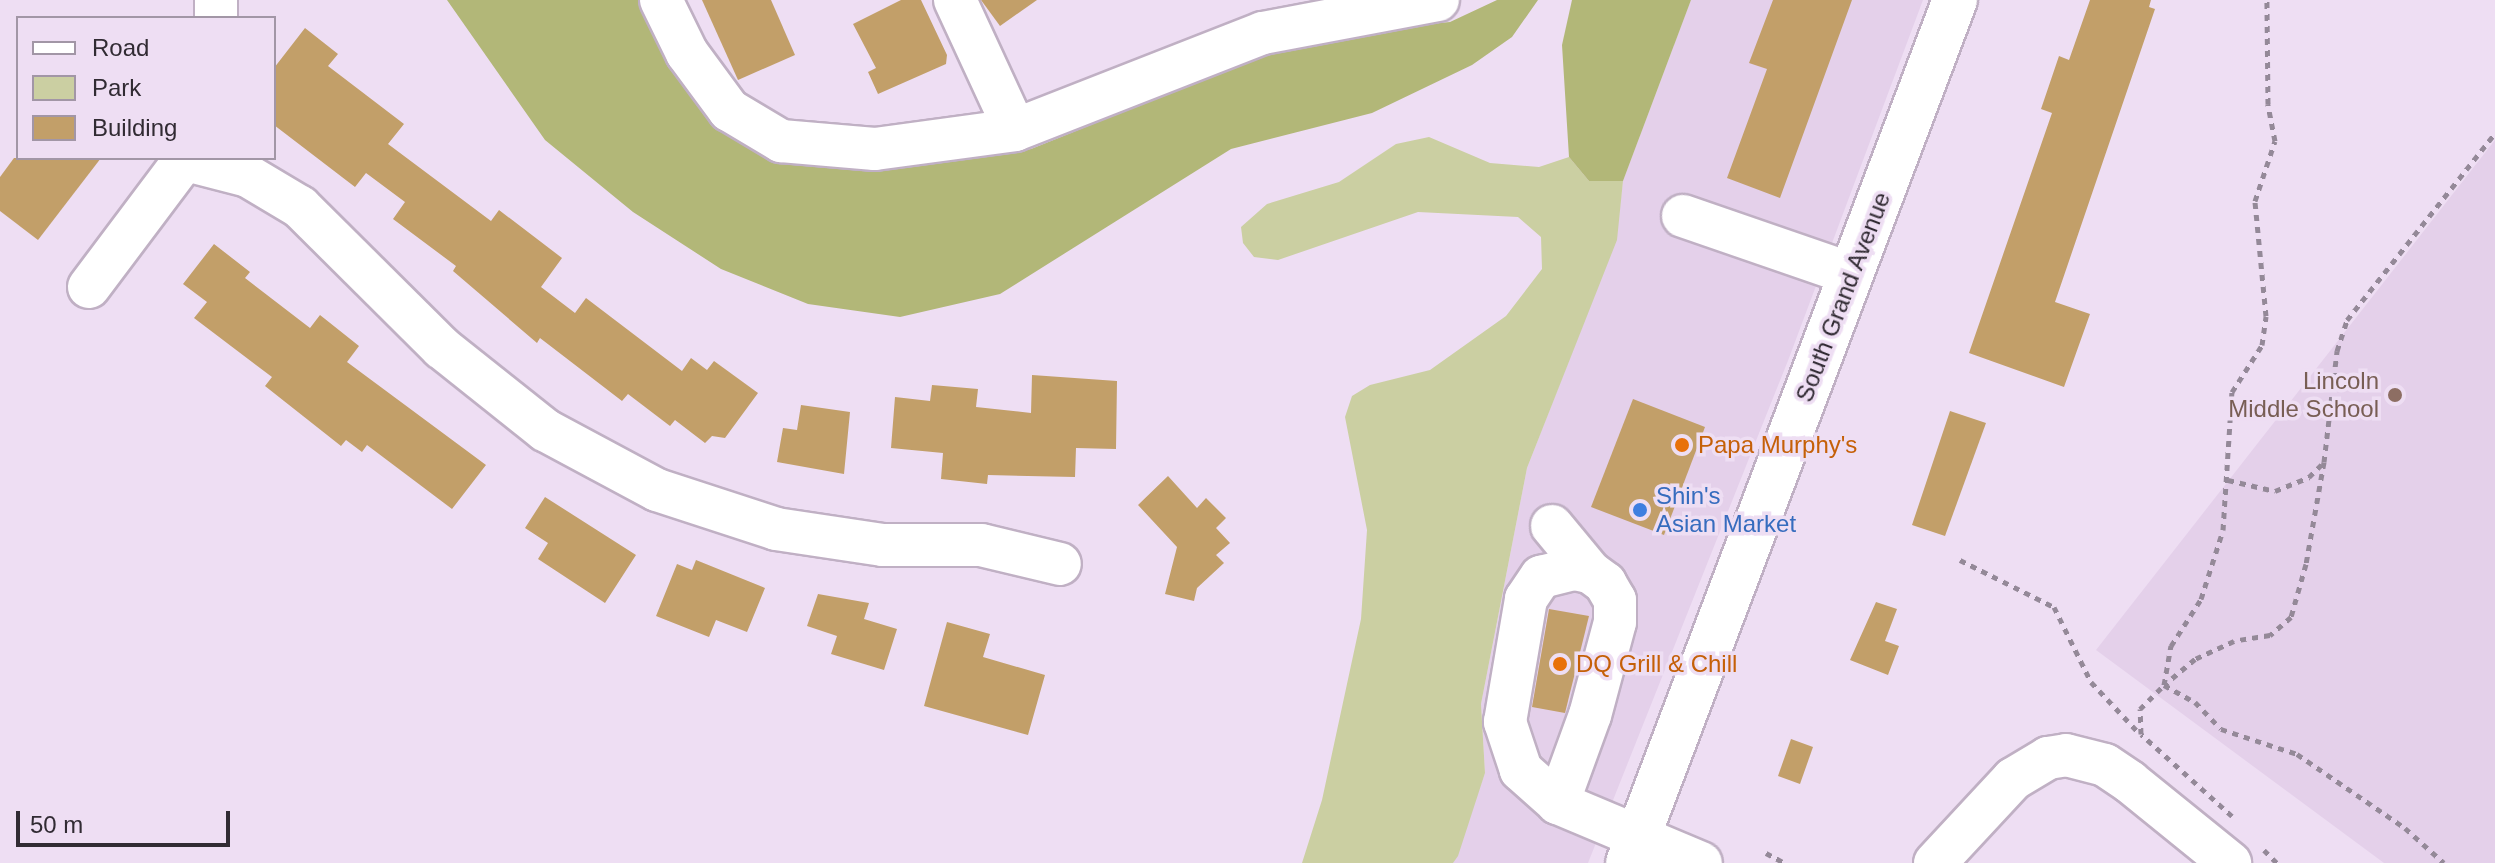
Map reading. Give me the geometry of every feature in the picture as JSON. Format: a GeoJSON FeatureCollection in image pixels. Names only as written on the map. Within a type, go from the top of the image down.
{"type":"FeatureCollection","features":[{"type":"Feature","properties":{"kind":"main road","name":"South Grand Avenue"},"geometry":{"type":"LineString","coordinates":[[1634,848],[1955,0]]}},
{"type":"Feature","properties":{"kind":"street"},"geometry":{"type":"LineString","coordinates":[[661,0],[687,53],[729,110],[781,141],[875,149],[1015,130],[1256,16],[1423,1]]}},
{"type":"Feature","properties":{"kind":"street"},"geometry":{"type":"LineString","coordinates":[[955,0],[1015,130]]}},
{"type":"Feature","properties":{"kind":"street"},"geometry":{"type":"LineString","coordinates":[[89,287],[185,160]]}},
{"type":"Feature","properties":{"kind":"street"},"geometry":{"type":"LineString","coordinates":[[190,160],[248,176],[300,207],[442,348],[545,430],[657,490],[776,529],[883,545],[981,545],[1060,564]]}},
{"type":"Feature","properties":{"kind":"street"},"geometry":{"type":"LineString","coordinates":[[1683,216],[1851,274]]}},
{"type":"Feature","properties":{"kind":"street"},"geometry":{"type":"LineString","coordinates":[[1552,526],[1615,600],[1615,622],[1558,803]]}},
{"type":"Feature","properties":{"kind":"street"},"geometry":{"type":"LineString","coordinates":[[1590,572],[1558,569],[1541,577],[1526,599],[1511,670],[1508,737],[1521,770],[1558,803],[1634,848],[1701,863]]}},
{"type":"Feature","properties":{"kind":"street"},"geometry":{"type":"LineString","coordinates":[[1935,863],[2013,779],[2048,758],[2066,755],[2118,773],[2243,853]]}},
{"type":"Feature","properties":{"kind":"path"},"geometry":{"type":"LineString","coordinates":[[2164,685],[2171,646],[2201,599],[2223,530],[2232,392],[2262,345],[2266,316],[2255,201],[2275,141],[2268,104],[2267,0]]}},
{"type":"Feature","properties":{"kind":"path"},"geometry":{"type":"LineString","coordinates":[[2141,734],[2140,709],[2195,659],[2234,641],[2270,635],[2291,617],[2306,564],[2324,462],[2337,351],[2347,320],[2495,133]]}},
{"type":"Feature","properties":{"kind":"path"},"geometry":{"type":"LineString","coordinates":[[2228,480],[2275,491],[2309,477],[2324,462]]}},
{"type":"Feature","properties":{"kind":"path"},"geometry":{"type":"LineString","coordinates":[[1960,560],[2054,607],[2091,682],[2141,734],[2235,820]]}},
{"type":"Feature","properties":{"kind":"path"},"geometry":{"type":"LineString","coordinates":[[2164,685],[2195,702],[2221,729],[2297,754],[2405,828],[2444,863]]}},
{"type":"Feature","properties":{"kind":"path"},"geometry":{"type":"LineString","coordinates":[[1766,853],[1785,863]]}},
{"type":"Feature","properties":{"kind":"path"},"geometry":{"type":"LineString","coordinates":[[2243,853],[2277,863]]}},
{"type":"Feature","properties":{"kind":"shaded area"},"geometry":{"type":"Polygon","coordinates":[[[1691,0],[1923,0],[1789,358],[1588,863],[1453,863],[1485,773],[1481,704],[1527,468],[1616,240],[1623,181],[1691,0]]]}},
{"type":"Feature","properties":{"kind":"shaded area","name":"Lincoln Middle School"},"geometry":{"type":"Polygon","coordinates":[[[2495,140],[2495,863],[2384,863],[2096,650],[2495,140]]]}},
{"type":"Feature","properties":{"kind":"green space"},"geometry":{"type":"Polygon","coordinates":[[[447,0],[645,0],[716,119],[908,165],[1031,149],[1257,58],[1377,29],[1450,22],[1497,0],[1538,0],[1512,37],[1472,65],[1372,113],[1231,149],[1000,294],[900,317],[808,304],[721,269],[633,212],[545,140],[447,0]]]}},
{"type":"Feature","properties":{"kind":"green space"},"geometry":{"type":"Polygon","coordinates":[[[1572,0],[1691,0],[1623,181],[1589,181],[1569,157],[1562,45],[1572,0]]]}},
{"type":"Feature","properties":{"kind":"green space"},"geometry":{"type":"Polygon","coordinates":[[[1429,137],[1490,163],[1539,167],[1569,157],[1589,181],[1623,181],[1617,240],[1527,468],[1481,704],[1485,773],[1458,856],[1453,863],[1302,863],[1322,800],[1361,619],[1367,530],[1345,417],[1352,396],[1370,385],[1430,370],[1506,316],[1542,269],[1541,237],[1518,217],[1418,212],[1278,260],[1254,257],[1243,243],[1241,227],[1267,204],[1339,182],[1396,144],[1429,137]]]}},
{"type":"Feature","properties":{"kind":"building"},"geometry":{"type":"Polygon","coordinates":[[[702,0],[771,0],[795,55],[738,80],[702,0]]]}},
{"type":"Feature","properties":{"kind":"building"},"geometry":{"type":"Polygon","coordinates":[[[901,0],[921,0],[947,55],[946,64],[878,94],[868,72],[876,68],[853,24],[901,0]]]}},
{"type":"Feature","properties":{"kind":"building"},"geometry":{"type":"Polygon","coordinates":[[[981,0],[1037,0],[1000,26],[981,0]]]}},
{"type":"Feature","properties":{"kind":"building"},"geometry":{"type":"Polygon","coordinates":[[[1773,0],[1852,0],[1780,198],[1727,178],[1767,69],[1749,63],[1773,0]]]}},
{"type":"Feature","properties":{"kind":"building"},"geometry":{"type":"Polygon","coordinates":[[[2090,0],[2151,0],[2149,7],[2155,9],[2055,302],[2090,314],[2064,387],[1969,353],[2052,113],[2041,109],[2059,56],[2069,60],[2090,0]]]}},
{"type":"Feature","properties":{"kind":"building"},"geometry":{"type":"Polygon","coordinates":[[[305,28],[338,54],[328,66],[404,124],[388,144],[491,221],[499,210],[562,258],[541,287],[575,313],[586,298],[682,371],[691,358],[707,370],[714,361],[758,393],[725,438],[712,436],[705,443],[675,420],[670,426],[628,394],[622,401],[540,338],[537,343],[453,271],[456,266],[393,219],[405,202],[366,173],[355,187],[276,127],[276,65],[305,28]]]}},
{"type":"Feature","properties":{"kind":"building"},"geometry":{"type":"Polygon","coordinates":[[[14,158],[99,160],[38,240],[0,211],[0,177],[14,158]]]}},
{"type":"Feature","properties":{"kind":"building"},"geometry":{"type":"Polygon","coordinates":[[[214,244],[250,272],[245,278],[310,328],[320,315],[359,346],[347,362],[486,465],[452,509],[367,445],[362,452],[346,440],[341,446],[265,386],[272,377],[194,318],[207,302],[183,284],[214,244]]]}},
{"type":"Feature","properties":{"kind":"building"},"geometry":{"type":"Polygon","coordinates":[[[1032,375],[1117,381],[1116,449],[1076,448],[1075,477],[988,475],[987,484],[941,479],[943,453],[891,448],[895,397],[930,401],[932,385],[978,389],[976,407],[1031,413],[1032,375]]]}},
{"type":"Feature","properties":{"kind":"building"},"geometry":{"type":"Polygon","coordinates":[[[1633,399],[1705,427],[1664,535],[1591,507],[1633,399]]]}},
{"type":"Feature","properties":{"kind":"building"},"geometry":{"type":"Polygon","coordinates":[[[801,405],[850,412],[844,474],[777,462],[783,428],[797,430],[801,405]]]}},
{"type":"Feature","properties":{"kind":"building"},"geometry":{"type":"Polygon","coordinates":[[[1950,411],[1986,423],[1945,536],[1912,525],[1950,411]]]}},
{"type":"Feature","properties":{"kind":"building"},"geometry":{"type":"Polygon","coordinates":[[[1168,476],[1197,508],[1206,498],[1226,518],[1216,528],[1230,543],[1216,555],[1224,563],[1197,588],[1194,601],[1165,594],[1177,547],[1138,505],[1168,476]]]}},
{"type":"Feature","properties":{"kind":"building"},"geometry":{"type":"Polygon","coordinates":[[[545,497],[636,555],[605,603],[538,559],[548,543],[525,528],[545,497]]]}},
{"type":"Feature","properties":{"kind":"building"},"geometry":{"type":"Polygon","coordinates":[[[696,560],[765,588],[747,632],[716,620],[709,637],[656,616],[677,564],[692,570],[696,560]]]}},
{"type":"Feature","properties":{"kind":"building"},"geometry":{"type":"Polygon","coordinates":[[[818,594],[869,603],[864,619],[897,629],[884,670],[831,654],[837,636],[807,626],[818,594]]]}},
{"type":"Feature","properties":{"kind":"building"},"geometry":{"type":"Polygon","coordinates":[[[1876,602],[1897,609],[1885,641],[1899,646],[1888,675],[1850,660],[1876,602]]]}},
{"type":"Feature","properties":{"kind":"building"},"geometry":{"type":"Polygon","coordinates":[[[1549,609],[1589,616],[1565,713],[1532,707],[1549,609]]]}},
{"type":"Feature","properties":{"kind":"building"},"geometry":{"type":"Polygon","coordinates":[[[947,622],[990,634],[983,657],[1045,675],[1028,735],[924,706],[947,622]]]}},
{"type":"Feature","properties":{"kind":"building"},"geometry":{"type":"Polygon","coordinates":[[[1791,739],[1813,747],[1800,784],[1778,776],[1791,739]]]}},
{"type":"Feature","properties":{"kind":"place","name":"Lincoln Middle School"},"geometry":{"type":"Point","coordinates":[2395,395]}},
{"type":"Feature","properties":{"kind":"place","name":"Papa Murphy's"},"geometry":{"type":"Point","coordinates":[1682,445]}},
{"type":"Feature","properties":{"kind":"place","name":"Shin's Asian Market"},"geometry":{"type":"Point","coordinates":[1640,510]}},
{"type":"Feature","properties":{"kind":"place","name":"DQ Grill & Chill"},"geometry":{"type":"Point","coordinates":[1560,664]}}]}
